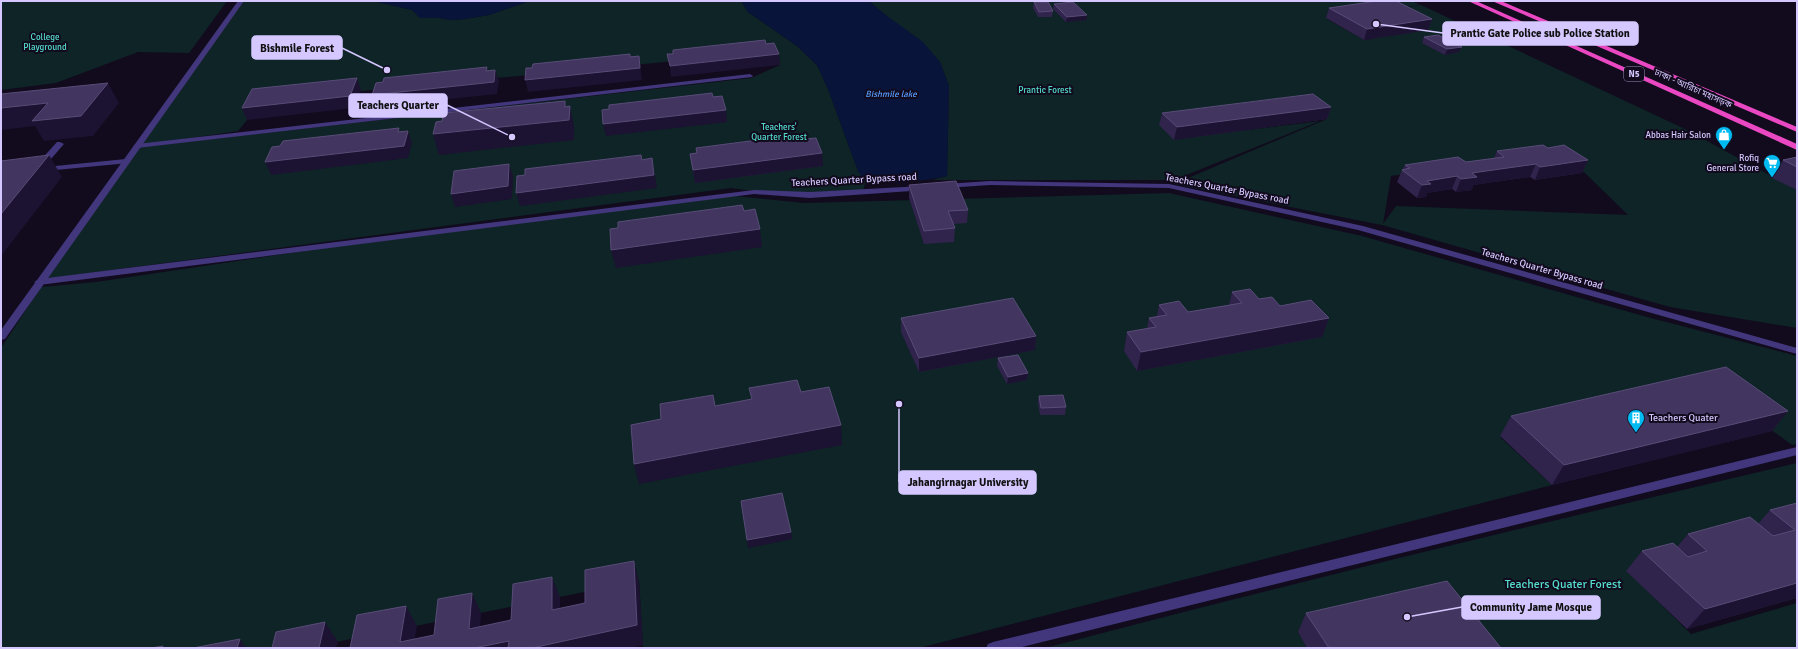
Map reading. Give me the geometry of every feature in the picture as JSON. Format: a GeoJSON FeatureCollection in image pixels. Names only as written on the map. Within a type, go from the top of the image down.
{"type":"FeatureCollection","features":[{"type":"Feature","properties":{"kind":"highway","name":"ঢাকা - আরিচা মহাসড়ক"},"geometry":{"type":"LineString","coordinates":[[1471,1],[1797,147]]}},
{"type":"Feature","properties":{"kind":"highway","name":"ঢাকা - আরিচা মহাসড়ক"},"geometry":{"type":"LineString","coordinates":[[1496,1],[1797,130]]}},
{"type":"Feature","properties":{"kind":"street"},"geometry":{"type":"LineString","coordinates":[[1,337],[241,1]]}},
{"type":"Feature","properties":{"kind":"street"},"geometry":{"type":"LineString","coordinates":[[137,146],[750,76]]}},
{"type":"Feature","properties":{"kind":"street"},"geometry":{"type":"LineString","coordinates":[[60,144],[37,170],[126,160]]}},
{"type":"Feature","properties":{"kind":"street","name":"Teachers Quarter Bypass road"},"geometry":{"type":"LineString","coordinates":[[39,282],[754,192],[810,195],[990,183],[1169,186],[1360,228],[1797,351]]}},
{"type":"Feature","properties":{"kind":"street"},"geometry":{"type":"LineString","coordinates":[[993,648],[1797,451]]}},
{"type":"Feature","properties":{"kind":"green space","name":"College Playground"},"geometry":{"type":"Polygon","coordinates":[[[1,1],[227,1],[189,53],[138,52],[56,83],[1,90],[1,1]]]}},
{"type":"Feature","properties":{"kind":"green space","name":"Teachers' Quarter Forest"},"geometry":{"type":"Polygon","coordinates":[[[241,1],[373,1],[412,10],[420,18],[440,18],[450,20],[489,15],[530,1],[741,1],[748,12],[797,46],[817,65],[828,89],[858,171],[866,180],[863,191],[797,193],[764,192],[731,188],[44,279],[140,147],[751,78],[780,65],[675,61],[257,101],[247,120],[238,131],[137,146],[241,1]]]}},
{"type":"Feature","properties":{"kind":"green space","name":"Prantic Forest"},"geometry":{"type":"Polygon","coordinates":[[[869,1],[1412,1],[1420,5],[1327,19],[1364,40],[1427,30],[1391,10],[1421,5],[1685,129],[1797,190],[1797,328],[1670,307],[1382,225],[1174,184],[1327,119],[1160,125],[1174,139],[1320,121],[1174,180],[932,180],[947,176],[949,86],[940,62],[869,1]],[[1551,152],[1391,176],[1383,224],[1396,206],[1628,215],[1585,173],[1551,152]]]}},
{"type":"Feature","properties":{"kind":"green space"},"geometry":{"type":"Polygon","coordinates":[[[1169,193],[1362,236],[1647,317],[1797,356],[1797,444],[1792,445],[1712,387],[1500,437],[1552,485],[919,648],[643,648],[639,581],[306,648],[1,648],[1,348],[41,287],[96,282],[492,223],[726,195],[804,203],[1169,193]]]}},
{"type":"Feature","properties":{"kind":"green space","name":"Teachers Quater Forest"},"geometry":{"type":"Polygon","coordinates":[[[1797,463],[1797,525],[1627,571],[1691,634],[1797,603],[1797,648],[1472,648],[1298,632],[1307,648],[1045,648],[1421,553],[1797,463]]]}},
{"type":"Feature","properties":{"kind":"water"},"geometry":{"type":"Polygon","coordinates":[[[373,1],[530,1],[489,15],[450,20],[440,18],[420,18],[412,10],[373,1]]]}},
{"type":"Feature","properties":{"kind":"water","name":"Bishmile lake"},"geometry":{"type":"Polygon","coordinates":[[[741,1],[869,1],[923,42],[940,62],[949,86],[947,176],[918,181],[893,183],[872,182],[864,179],[858,171],[828,89],[817,65],[797,46],[748,12],[741,1]]]}},
{"type":"Feature","properties":{"kind":"building"},"geometry":{"type":"Polygon","coordinates":[[[1377,1],[1396,1],[1432,19],[1367,29],[1329,8],[1377,1]]]}},
{"type":"Feature","properties":{"kind":"building"},"geometry":{"type":"Polygon","coordinates":[[[1034,2],[1048,2],[1053,11],[1039,12],[1034,2]]]}},
{"type":"Feature","properties":{"kind":"building"},"geometry":{"type":"Polygon","coordinates":[[[1073,2],[1087,15],[1067,17],[1054,4],[1073,2]]]}},
{"type":"Feature","properties":{"kind":"building"},"geometry":{"type":"Polygon","coordinates":[[[1438,35],[1462,47],[1447,49],[1424,37],[1438,35]]]}},
{"type":"Feature","properties":{"kind":"building"},"geometry":{"type":"Polygon","coordinates":[[[765,40],[766,44],[774,43],[779,54],[670,66],[667,54],[673,54],[673,50],[765,40]]]}},
{"type":"Feature","properties":{"kind":"building"},"geometry":{"type":"Polygon","coordinates":[[[630,54],[630,57],[639,56],[640,68],[525,80],[526,68],[532,68],[533,64],[630,54]]]}},
{"type":"Feature","properties":{"kind":"building"},"geometry":{"type":"Polygon","coordinates":[[[487,67],[486,71],[495,70],[494,82],[372,95],[376,83],[383,82],[384,78],[487,67]]]}},
{"type":"Feature","properties":{"kind":"building"},"geometry":{"type":"Polygon","coordinates":[[[357,78],[350,96],[242,108],[252,89],[357,78]]]}},
{"type":"Feature","properties":{"kind":"building"},"geometry":{"type":"Polygon","coordinates":[[[108,83],[81,116],[32,121],[48,103],[1,108],[1,94],[108,83]]]}},
{"type":"Feature","properties":{"kind":"building"},"geometry":{"type":"Polygon","coordinates":[[[712,93],[713,97],[722,96],[726,110],[603,124],[602,110],[609,109],[609,105],[712,93]]]}},
{"type":"Feature","properties":{"kind":"building"},"geometry":{"type":"Polygon","coordinates":[[[1313,94],[1331,107],[1177,127],[1162,113],[1313,94]]]}},
{"type":"Feature","properties":{"kind":"building"},"geometry":{"type":"Polygon","coordinates":[[[565,101],[565,107],[570,106],[569,120],[433,134],[436,122],[442,121],[444,113],[565,101]]]}},
{"type":"Feature","properties":{"kind":"building"},"geometry":{"type":"Polygon","coordinates":[[[399,128],[398,132],[408,131],[404,146],[265,162],[272,147],[280,146],[283,141],[399,128]]]}},
{"type":"Feature","properties":{"kind":"building"},"geometry":{"type":"Polygon","coordinates":[[[804,134],[806,139],[816,138],[822,153],[693,170],[690,154],[697,153],[696,148],[804,134]]]}},
{"type":"Feature","properties":{"kind":"building"},"geometry":{"type":"Polygon","coordinates":[[[1543,145],[1548,148],[1564,145],[1588,160],[1540,167],[1536,164],[1472,173],[1477,177],[1461,179],[1457,176],[1427,181],[1431,184],[1422,185],[1402,170],[1410,168],[1405,165],[1458,157],[1466,162],[1504,157],[1497,151],[1543,145]]]}},
{"type":"Feature","properties":{"kind":"building"},"geometry":{"type":"Polygon","coordinates":[[[49,155],[1,214],[1,161],[49,155]]]}},
{"type":"Feature","properties":{"kind":"building"},"geometry":{"type":"Polygon","coordinates":[[[641,155],[642,160],[652,158],[654,175],[516,193],[517,176],[525,175],[525,169],[641,155]]]}},
{"type":"Feature","properties":{"kind":"building"},"geometry":{"type":"Polygon","coordinates":[[[1797,157],[1797,167],[1783,160],[1797,157]]]}},
{"type":"Feature","properties":{"kind":"building"},"geometry":{"type":"Polygon","coordinates":[[[509,164],[508,186],[451,194],[454,171],[509,164]]]}},
{"type":"Feature","properties":{"kind":"building"},"geometry":{"type":"Polygon","coordinates":[[[956,181],[968,210],[948,211],[955,228],[924,231],[909,185],[956,181]]]}},
{"type":"Feature","properties":{"kind":"building"},"geometry":{"type":"Polygon","coordinates":[[[742,205],[744,211],[755,209],[760,229],[611,250],[610,229],[618,228],[618,222],[742,205]]]}},
{"type":"Feature","properties":{"kind":"building"},"geometry":{"type":"Polygon","coordinates":[[[1250,289],[1259,299],[1272,297],[1280,306],[1311,300],[1329,318],[1141,352],[1127,332],[1156,327],[1149,318],[1167,315],[1159,305],[1179,301],[1188,312],[1242,303],[1232,292],[1250,289]]]}},
{"type":"Feature","properties":{"kind":"building"},"geometry":{"type":"Polygon","coordinates":[[[1013,298],[1036,336],[919,358],[901,318],[1013,298]]]}},
{"type":"Feature","properties":{"kind":"building"},"geometry":{"type":"Polygon","coordinates":[[[1018,355],[1028,373],[1008,377],[998,358],[1018,355]]]}},
{"type":"Feature","properties":{"kind":"building","name":"Teachers Quater"},"geometry":{"type":"Polygon","coordinates":[[[1726,367],[1788,411],[1564,465],[1511,416],[1726,367]]]}},
{"type":"Feature","properties":{"kind":"building"},"geometry":{"type":"Polygon","coordinates":[[[797,380],[801,392],[829,387],[841,425],[634,464],[631,425],[661,419],[660,404],[713,395],[715,406],[752,399],[749,388],[797,380]]]}},
{"type":"Feature","properties":{"kind":"building"},"geometry":{"type":"Polygon","coordinates":[[[1063,395],[1066,407],[1041,408],[1039,396],[1063,395]]]}},
{"type":"Feature","properties":{"kind":"building"},"geometry":{"type":"Polygon","coordinates":[[[782,493],[791,532],[747,540],[741,501],[782,493]]]}},
{"type":"Feature","properties":{"kind":"building"},"geometry":{"type":"Polygon","coordinates":[[[1797,503],[1797,583],[1705,609],[1642,551],[1673,543],[1688,557],[1707,551],[1688,534],[1750,517],[1773,536],[1795,530],[1770,510],[1797,503]]]}},
{"type":"Feature","properties":{"kind":"building"},"geometry":{"type":"Polygon","coordinates":[[[634,561],[637,625],[532,648],[508,648],[509,641],[474,648],[350,648],[357,615],[406,606],[400,642],[434,635],[438,599],[472,593],[469,629],[511,620],[513,584],[552,577],[552,610],[585,603],[585,570],[634,561]]]}},
{"type":"Feature","properties":{"kind":"building"},"geometry":{"type":"Polygon","coordinates":[[[1447,581],[1501,648],[1329,648],[1306,613],[1447,581]]]}},
{"type":"Feature","properties":{"kind":"building"},"geometry":{"type":"Polygon","coordinates":[[[325,622],[319,648],[272,648],[276,632],[325,622]]]}},
{"type":"Feature","properties":{"kind":"building"},"geometry":{"type":"Polygon","coordinates":[[[240,639],[237,648],[193,648],[240,639]]]}},
{"type":"Feature","properties":{"kind":"building"},"geometry":{"type":"Polygon","coordinates":[[[163,646],[162,648],[151,648],[163,646]]]}},
{"type":"Feature","properties":{"kind":"place","name":"Prantic Gate Police sub Police Station"},"geometry":{"type":"Point","coordinates":[1376,24]}},
{"type":"Feature","properties":{"kind":"place","name":"Bishmile Forest"},"geometry":{"type":"Point","coordinates":[387,70]}},
{"type":"Feature","properties":{"kind":"place","name":"Teachers Quarter"},"geometry":{"type":"Point","coordinates":[512,137]}},
{"type":"Feature","properties":{"kind":"place","name":"Abbas Hair Salon"},"geometry":{"type":"Point","coordinates":[1724,150]}},
{"type":"Feature","properties":{"kind":"place","name":"Rofiq General Store"},"geometry":{"type":"Point","coordinates":[1772,178]}},
{"type":"Feature","properties":{"kind":"place","name":"Jahangirnagar University"},"geometry":{"type":"Point","coordinates":[899,404]}},
{"type":"Feature","properties":{"kind":"place","name":"Teachers Quater"},"geometry":{"type":"Point","coordinates":[1636,433]}},
{"type":"Feature","properties":{"kind":"place","name":"Community Jame Mosque"},"geometry":{"type":"Point","coordinates":[1407,617]}}]}
